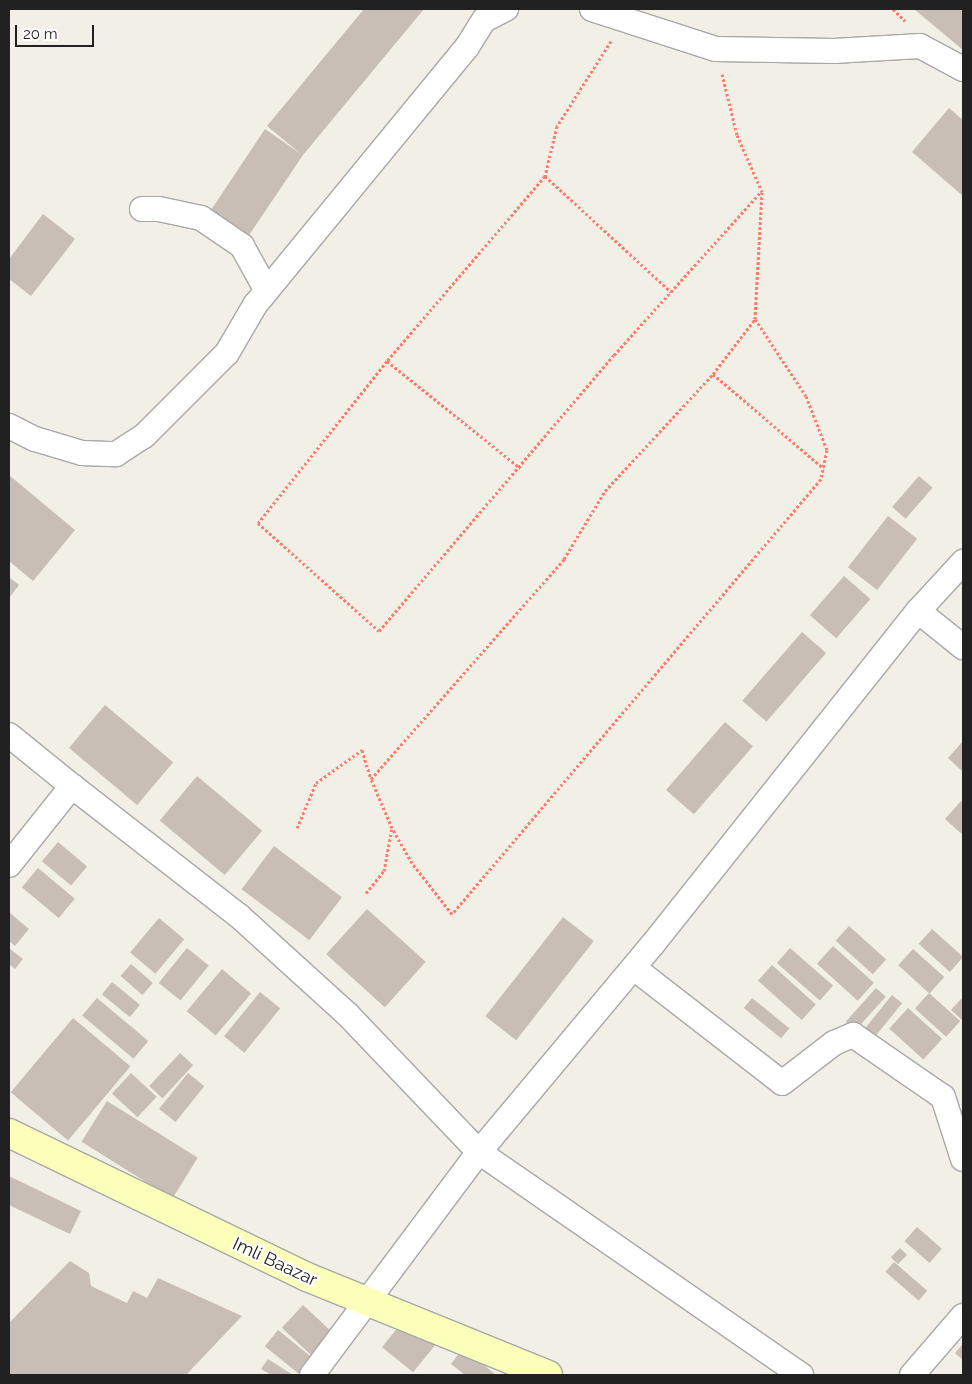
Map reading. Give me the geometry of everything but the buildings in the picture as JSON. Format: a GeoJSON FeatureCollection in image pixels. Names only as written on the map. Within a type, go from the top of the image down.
{"type":"FeatureCollection","features":[{"type":"Feature","properties":{"kind":"main road","name":"Imli Baazar"},"geometry":{"type":"LineString","coordinates":[[9,1133],[189,1222],[366,1303],[548,1375]]}},
{"type":"Feature","properties":{"kind":"street"},"geometry":{"type":"LineString","coordinates":[[9,426],[35,439],[82,453],[116,454],[144,436],[227,352],[255,305],[467,48],[484,20],[506,9]]}},
{"type":"Feature","properties":{"kind":"street"},"geometry":{"type":"LineString","coordinates":[[592,9],[623,21],[716,49],[834,51],[920,46],[963,69]]}},
{"type":"Feature","properties":{"kind":"street"},"geometry":{"type":"LineString","coordinates":[[142,208],[160,209],[201,218],[242,246],[267,291]]}},
{"type":"Feature","properties":{"kind":"street"},"geometry":{"type":"LineString","coordinates":[[312,1375],[479,1152],[634,968],[918,611],[963,562]]}},
{"type":"Feature","properties":{"kind":"street"},"geometry":{"type":"LineString","coordinates":[[918,611],[963,647]]}},
{"type":"Feature","properties":{"kind":"street"},"geometry":{"type":"LineString","coordinates":[[9,735],[239,916],[348,1015],[479,1152],[801,1375]]}},
{"type":"Feature","properties":{"kind":"street"},"geometry":{"type":"LineString","coordinates":[[9,865],[72,786]]}},
{"type":"Feature","properties":{"kind":"street"},"geometry":{"type":"LineString","coordinates":[[634,968],[782,1083],[834,1043],[853,1035],[943,1097],[963,1159]]}},
{"type":"Feature","properties":{"kind":"street"},"geometry":{"type":"LineString","coordinates":[[912,1375],[963,1316]]}},
{"type":"Feature","properties":{"kind":"path"},"geometry":{"type":"LineString","coordinates":[[623,21],[557,126],[544,176],[387,360],[258,524],[380,631],[671,292],[762,192]]}},
{"type":"Feature","properties":{"kind":"path"},"geometry":{"type":"LineString","coordinates":[[371,779],[564,559],[606,491],[713,374],[755,318],[762,192],[737,135],[716,49]]}},
{"type":"Feature","properties":{"kind":"path"},"geometry":{"type":"LineString","coordinates":[[544,176],[671,292]]}},
{"type":"Feature","properties":{"kind":"path"},"geometry":{"type":"LineString","coordinates":[[297,828],[316,783],[362,750],[371,779],[392,828],[412,863],[452,914],[821,479],[827,450],[806,396],[755,318]]}},
{"type":"Feature","properties":{"kind":"path"},"geometry":{"type":"LineString","coordinates":[[387,360],[520,468]]}},
{"type":"Feature","properties":{"kind":"path"},"geometry":{"type":"LineString","coordinates":[[713,374],[823,468]]}},
{"type":"Feature","properties":{"kind":"path"},"geometry":{"type":"LineString","coordinates":[[366,893],[384,871],[392,828]]}}]}
